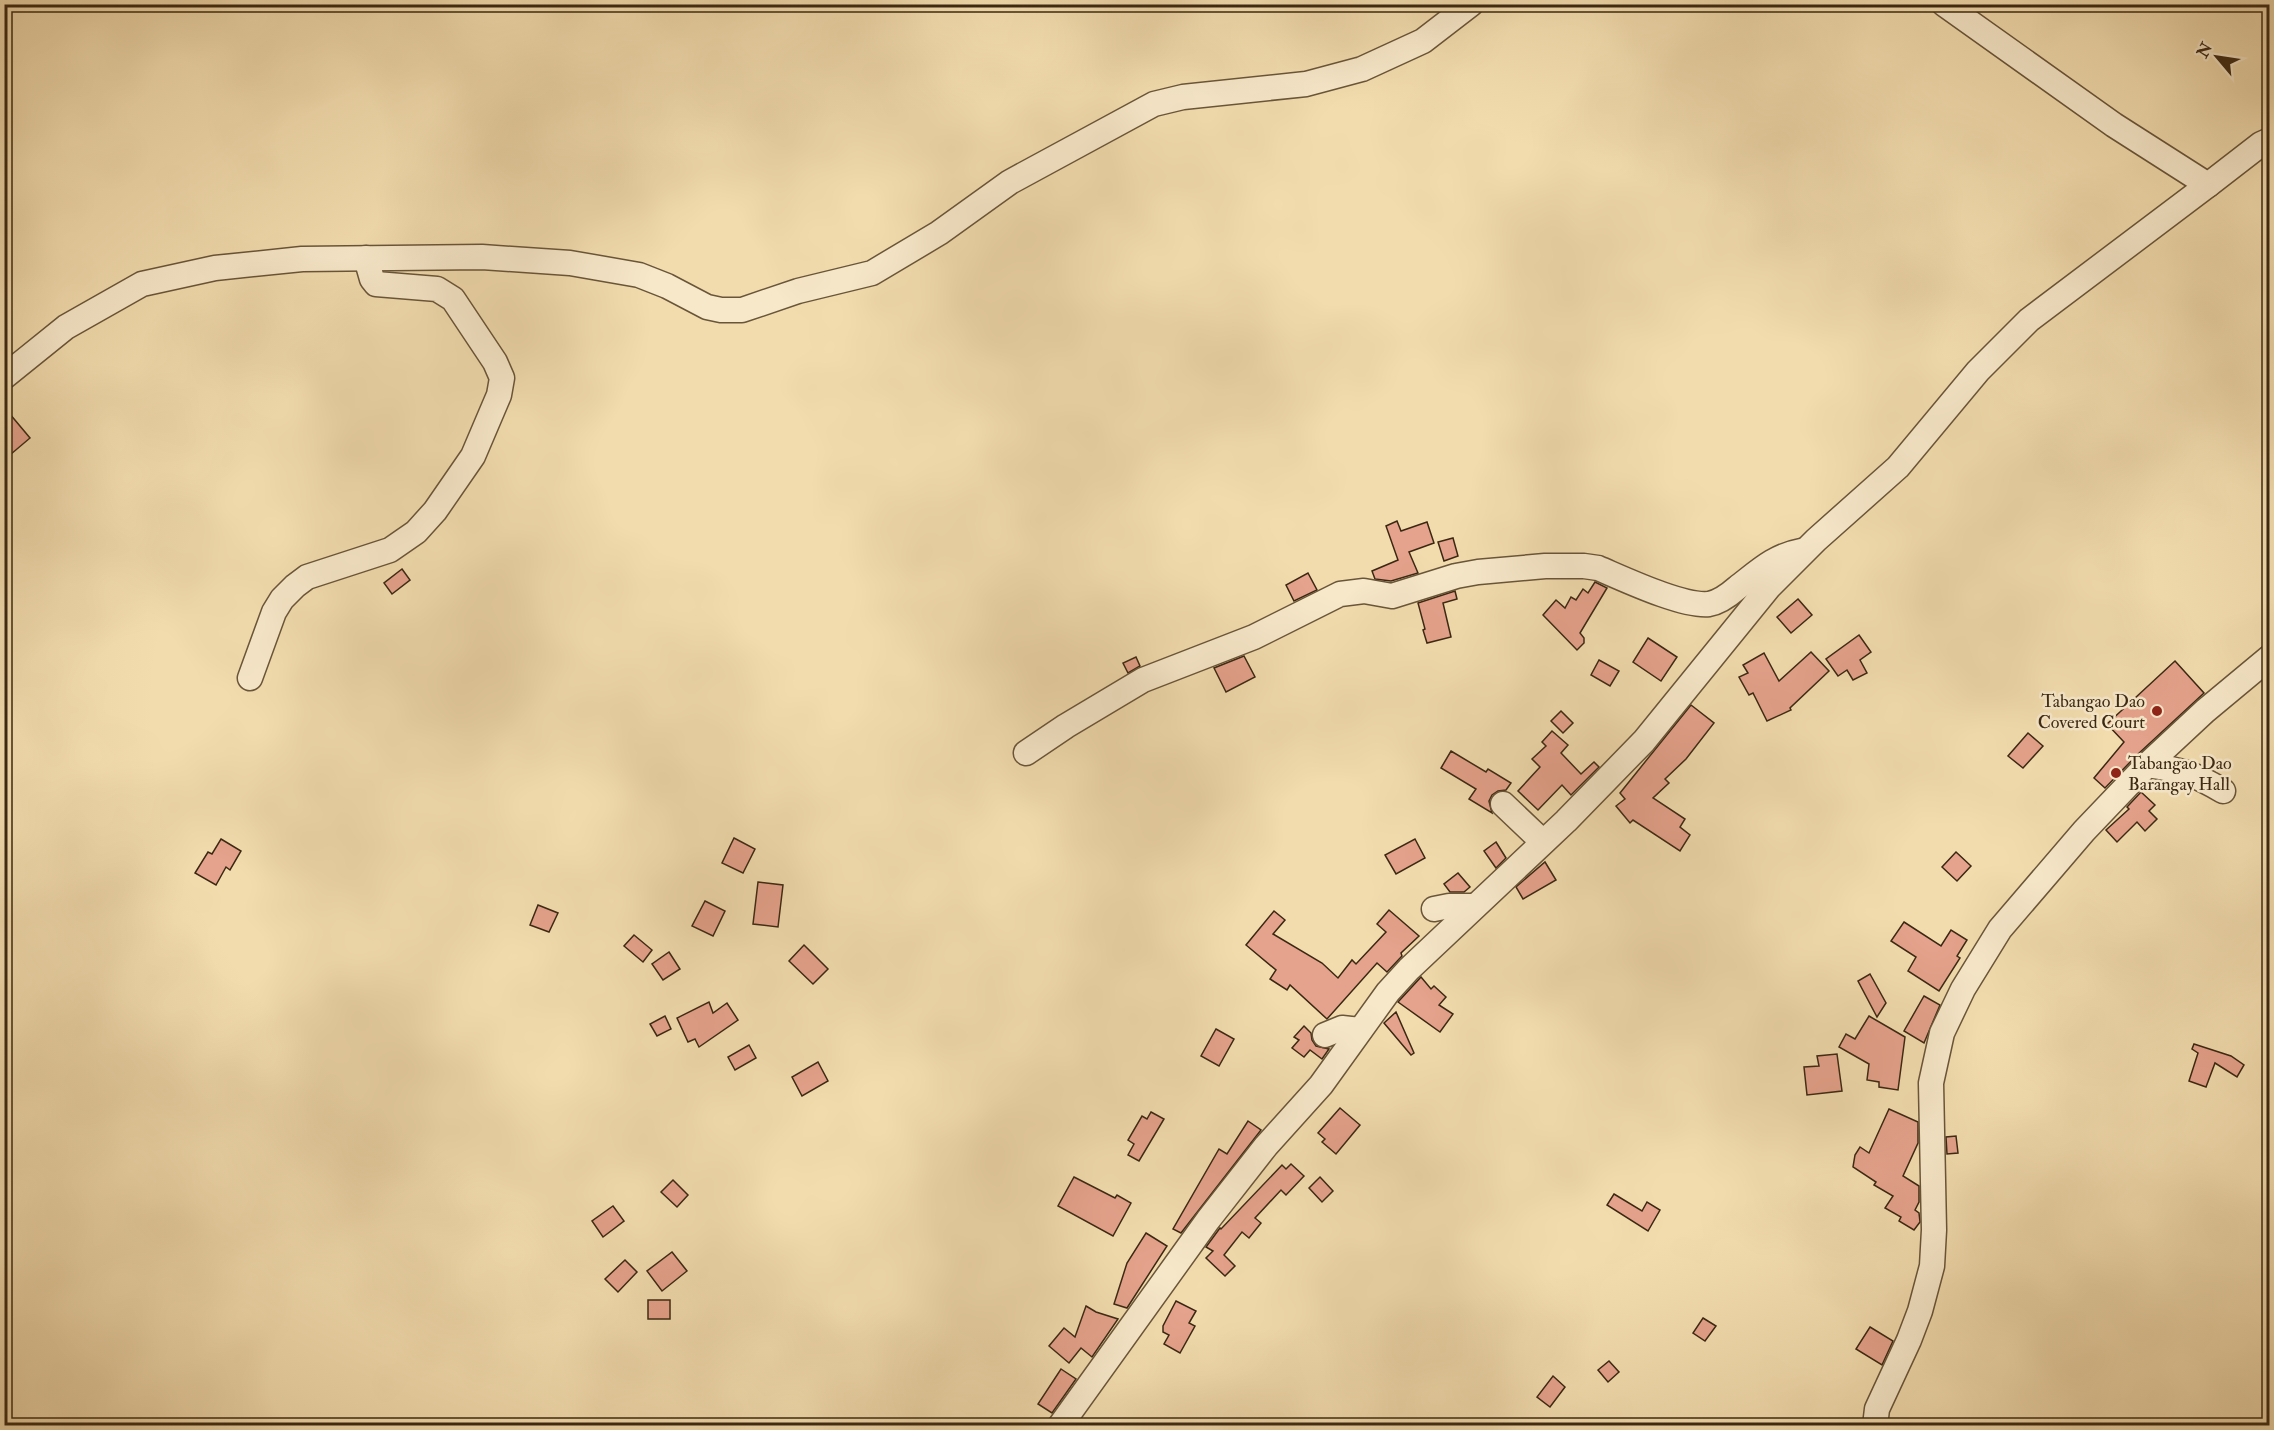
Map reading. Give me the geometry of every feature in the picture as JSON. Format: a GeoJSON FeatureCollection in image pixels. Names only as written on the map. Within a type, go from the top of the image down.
{"type":"FeatureCollection","features":[{"type":"Feature","properties":{"kind":"street"},"geometry":{"type":"LineString","coordinates":[[4,377],[66,327],[142,284],[215,268],[302,260],[482,257],[600,267],[639,275],[667,286],[707,307],[742,310],[798,291],[872,273],[939,232],[1010,182],[1154,104],[1183,97],[1306,84],[1362,69],[1423,41],[1470,4]]}},
{"type":"Feature","properties":{"kind":"street"},"geometry":{"type":"LineString","coordinates":[[1944,4],[2114,125],[2208,185]]}},
{"type":"Feature","properties":{"kind":"street"},"geometry":{"type":"LineString","coordinates":[[1060,1425],[1208,1220],[1266,1146],[1321,1085],[1388,992],[1644,741],[1769,587],[1806,550],[1898,467],[1978,371],[2029,320],[2261,144],[2270,140]]}},
{"type":"Feature","properties":{"kind":"street"},"geometry":{"type":"LineString","coordinates":[[250,678],[274,612],[295,586],[307,578],[390,549],[416,532],[429,518],[473,456],[499,395],[502,378],[495,362],[453,299],[437,289],[376,284],[372,279],[366,258]]}},
{"type":"Feature","properties":{"kind":"street"},"geometry":{"type":"LineString","coordinates":[[1026,753],[1143,680],[1254,637],[1340,594],[1364,591],[1392,596],[1456,576],[1478,572],[1545,566],[1584,566],[1598,568],[1686,601],[1708,604],[1724,599],[1768,563],[1787,554],[1806,550]]}},
{"type":"Feature","properties":{"kind":"street"},"geometry":{"type":"LineString","coordinates":[[1875,1425],[1877,1409],[1920,1311],[1932,1266],[1934,1230],[1931,1083],[1942,1033],[1963,989],[2000,929],[2084,831],[2147,765],[2205,711],[2270,657]]}},
{"type":"Feature","properties":{"kind":"street"},"geometry":{"type":"LineString","coordinates":[[2147,765],[2181,770],[2198,776],[2223,791]]}},
{"type":"Feature","properties":{"kind":"street"},"geometry":{"type":"LineString","coordinates":[[1503,804],[1543,842]]}},
{"type":"Feature","properties":{"kind":"street"},"geometry":{"type":"LineString","coordinates":[[1434,909],[1449,906],[1475,906]]}},
{"type":"Feature","properties":{"kind":"street"},"geometry":{"type":"LineString","coordinates":[[1325,1035],[1342,1028],[1360,1030]]}},
{"type":"Feature","properties":{"kind":"building"},"geometry":{"type":"Polygon","coordinates":[[[4,407],[30,438],[4,460],[4,407]]]}},
{"type":"Feature","properties":{"kind":"building"},"geometry":{"type":"Polygon","coordinates":[[[1397,521],[1401,531],[1427,522],[1434,543],[1409,552],[1418,573],[1391,581],[1375,579],[1372,571],[1398,560],[1386,526],[1397,521]]]}},
{"type":"Feature","properties":{"kind":"building"},"geometry":{"type":"Polygon","coordinates":[[[1453,538],[1458,556],[1444,561],[1438,542],[1453,538]]]}},
{"type":"Feature","properties":{"kind":"building"},"geometry":{"type":"Polygon","coordinates":[[[402,569],[410,580],[392,594],[384,583],[402,569]]]}},
{"type":"Feature","properties":{"kind":"building"},"geometry":{"type":"Polygon","coordinates":[[[1308,573],[1317,590],[1294,601],[1286,585],[1308,573]]]}},
{"type":"Feature","properties":{"kind":"building"},"geometry":{"type":"Polygon","coordinates":[[[1595,582],[1607,588],[1580,633],[1584,638],[1584,643],[1577,650],[1543,615],[1556,600],[1565,608],[1571,597],[1576,600],[1583,589],[1588,593],[1595,582]]]}},
{"type":"Feature","properties":{"kind":"building"},"geometry":{"type":"Polygon","coordinates":[[[1455,591],[1457,599],[1443,603],[1451,637],[1427,643],[1418,603],[1455,591]]]}},
{"type":"Feature","properties":{"kind":"building"},"geometry":{"type":"Polygon","coordinates":[[[1798,599],[1812,615],[1791,633],[1777,617],[1798,599]]]}},
{"type":"Feature","properties":{"kind":"building"},"geometry":{"type":"Polygon","coordinates":[[[1859,635],[1871,652],[1860,660],[1867,673],[1853,680],[1847,670],[1838,676],[1826,659],[1859,635]]]}},
{"type":"Feature","properties":{"kind":"building"},"geometry":{"type":"Polygon","coordinates":[[[1648,638],[1677,657],[1661,681],[1633,662],[1648,638]]]}},
{"type":"Feature","properties":{"kind":"building"},"geometry":{"type":"Polygon","coordinates":[[[1811,652],[1829,671],[1790,708],[1791,710],[1767,721],[1753,693],[1749,695],[1739,677],[1748,673],[1743,665],[1764,653],[1779,681],[1811,652]]]}},
{"type":"Feature","properties":{"kind":"building"},"geometry":{"type":"Polygon","coordinates":[[[1244,656],[1255,677],[1226,692],[1214,668],[1244,656]]]}},
{"type":"Feature","properties":{"kind":"building"},"geometry":{"type":"Polygon","coordinates":[[[1136,657],[1140,666],[1128,673],[1123,663],[1136,657]]]}},
{"type":"Feature","properties":{"kind":"building"},"geometry":{"type":"Polygon","coordinates":[[[1599,660],[1619,671],[1610,686],[1591,675],[1599,660]]]}},
{"type":"Feature","properties":{"kind":"building","name":"Tabangao Dao Covered Court"},"geometry":{"type":"Polygon","coordinates":[[[2175,661],[2204,693],[2105,788],[2094,778],[2124,742],[2107,724],[2175,661]]]}},
{"type":"Feature","properties":{"kind":"building"},"geometry":{"type":"Polygon","coordinates":[[[1691,705],[1714,723],[1686,759],[1665,779],[1669,783],[1653,798],[1685,819],[1680,827],[1690,835],[1680,851],[1633,820],[1630,823],[1616,806],[1625,799],[1620,793],[1691,705]]]}},
{"type":"Feature","properties":{"kind":"building"},"geometry":{"type":"Polygon","coordinates":[[[1561,711],[1573,723],[1563,733],[1551,721],[1561,711]]]}},
{"type":"Feature","properties":{"kind":"building"},"geometry":{"type":"Polygon","coordinates":[[[1552,731],[1568,745],[1561,753],[1581,774],[1594,762],[1599,767],[1571,795],[1562,785],[1538,810],[1518,791],[1540,767],[1532,759],[1546,746],[1542,742],[1552,731]]]}},
{"type":"Feature","properties":{"kind":"building"},"geometry":{"type":"Polygon","coordinates":[[[2028,733],[2043,746],[2023,768],[2008,756],[2028,733]]]}},
{"type":"Feature","properties":{"kind":"building"},"geometry":{"type":"Polygon","coordinates":[[[1451,751],[1486,772],[1488,769],[1511,783],[1506,790],[1492,795],[1489,801],[1492,813],[1469,799],[1476,789],[1441,768],[1451,751]]]}},
{"type":"Feature","properties":{"kind":"building"},"geometry":{"type":"Polygon","coordinates":[[[2141,792],[2155,805],[2149,811],[2157,819],[2145,831],[2137,822],[2117,842],[2106,830],[2129,809],[2127,807],[2141,792]]]}},
{"type":"Feature","properties":{"kind":"building"},"geometry":{"type":"Polygon","coordinates":[[[734,838],[755,849],[743,873],[722,863],[734,838]]]}},
{"type":"Feature","properties":{"kind":"building"},"geometry":{"type":"Polygon","coordinates":[[[221,839],[241,851],[230,870],[226,867],[216,885],[195,873],[208,852],[212,854],[221,839]]]}},
{"type":"Feature","properties":{"kind":"building"},"geometry":{"type":"Polygon","coordinates":[[[1415,839],[1425,858],[1396,874],[1385,855],[1415,839]]]}},
{"type":"Feature","properties":{"kind":"building"},"geometry":{"type":"Polygon","coordinates":[[[1496,842],[1506,858],[1496,868],[1484,851],[1496,842]]]}},
{"type":"Feature","properties":{"kind":"building"},"geometry":{"type":"Polygon","coordinates":[[[1956,852],[1971,866],[1957,881],[1942,867],[1956,852]]]}},
{"type":"Feature","properties":{"kind":"building"},"geometry":{"type":"Polygon","coordinates":[[[1545,862],[1556,880],[1523,899],[1516,887],[1545,862]]]}},
{"type":"Feature","properties":{"kind":"building"},"geometry":{"type":"Polygon","coordinates":[[[1458,873],[1470,887],[1464,892],[1450,892],[1444,884],[1458,873]]]}},
{"type":"Feature","properties":{"kind":"building"},"geometry":{"type":"Polygon","coordinates":[[[758,882],[783,885],[778,927],[753,924],[758,882]]]}},
{"type":"Feature","properties":{"kind":"building"},"geometry":{"type":"Polygon","coordinates":[[[705,901],[725,911],[713,936],[692,926],[705,901]]]}},
{"type":"Feature","properties":{"kind":"building"},"geometry":{"type":"Polygon","coordinates":[[[538,905],[558,913],[549,932],[530,925],[538,905]]]}},
{"type":"Feature","properties":{"kind":"building"},"geometry":{"type":"Polygon","coordinates":[[[1389,910],[1419,936],[1401,953],[1402,956],[1387,972],[1377,963],[1327,1019],[1290,985],[1287,990],[1270,979],[1276,970],[1246,945],[1274,911],[1285,920],[1273,934],[1322,963],[1338,978],[1352,960],[1356,964],[1386,932],[1377,924],[1389,910]]]}},
{"type":"Feature","properties":{"kind":"building"},"geometry":{"type":"Polygon","coordinates":[[[1904,922],[1941,946],[1951,930],[1967,940],[1957,956],[1960,958],[1939,991],[1908,971],[1916,957],[1891,941],[1904,922]]]}},
{"type":"Feature","properties":{"kind":"building"},"geometry":{"type":"Polygon","coordinates":[[[634,935],[652,950],[643,962],[624,946],[634,935]]]}},
{"type":"Feature","properties":{"kind":"building"},"geometry":{"type":"Polygon","coordinates":[[[804,945],[828,969],[813,984],[789,961],[804,945]]]}},
{"type":"Feature","properties":{"kind":"building"},"geometry":{"type":"Polygon","coordinates":[[[669,952],[680,969],[663,980],[652,964],[669,952]]]}},
{"type":"Feature","properties":{"kind":"building"},"geometry":{"type":"Polygon","coordinates":[[[1870,974],[1886,1003],[1877,1017],[1858,981],[1870,974]]]}},
{"type":"Feature","properties":{"kind":"building"},"geometry":{"type":"Polygon","coordinates":[[[1421,977],[1431,989],[1434,986],[1446,997],[1439,1005],[1453,1014],[1440,1032],[1398,1002],[1421,977]]]}},
{"type":"Feature","properties":{"kind":"building"},"geometry":{"type":"Polygon","coordinates":[[[1924,996],[1940,1005],[1924,1043],[1904,1031],[1924,996]]]}},
{"type":"Feature","properties":{"kind":"building"},"geometry":{"type":"Polygon","coordinates":[[[709,1002],[713,1013],[727,1003],[738,1020],[699,1047],[695,1039],[688,1042],[677,1018],[709,1002]]]}},
{"type":"Feature","properties":{"kind":"building"},"geometry":{"type":"Polygon","coordinates":[[[1396,1012],[1414,1053],[1411,1055],[1384,1023],[1396,1012]]]}},
{"type":"Feature","properties":{"kind":"building"},"geometry":{"type":"Polygon","coordinates":[[[665,1016],[671,1029],[657,1036],[650,1024],[665,1016]]]}},
{"type":"Feature","properties":{"kind":"building"},"geometry":{"type":"Polygon","coordinates":[[[1869,1016],[1905,1037],[1898,1090],[1879,1087],[1879,1082],[1867,1080],[1869,1064],[1839,1047],[1846,1034],[1855,1039],[1869,1016]]]}},
{"type":"Feature","properties":{"kind":"building"},"geometry":{"type":"Polygon","coordinates":[[[1304,1026],[1311,1033],[1316,1046],[1329,1049],[1322,1059],[1310,1050],[1304,1057],[1292,1048],[1299,1040],[1294,1037],[1304,1026]]]}},
{"type":"Feature","properties":{"kind":"building"},"geometry":{"type":"Polygon","coordinates":[[[1216,1029],[1234,1039],[1219,1066],[1201,1056],[1216,1029]]]}},
{"type":"Feature","properties":{"kind":"building"},"geometry":{"type":"Polygon","coordinates":[[[2194,1044],[2231,1056],[2244,1065],[2237,1077],[2215,1063],[2206,1087],[2189,1081],[2198,1053],[2192,1049],[2194,1044]]]}},
{"type":"Feature","properties":{"kind":"building"},"geometry":{"type":"Polygon","coordinates":[[[749,1045],[756,1058],[735,1070],[728,1057],[749,1045]]]}},
{"type":"Feature","properties":{"kind":"building"},"geometry":{"type":"Polygon","coordinates":[[[1837,1054],[1842,1091],[1807,1095],[1804,1067],[1819,1066],[1817,1056],[1837,1054]]]}},
{"type":"Feature","properties":{"kind":"building"},"geometry":{"type":"Polygon","coordinates":[[[818,1062],[828,1081],[802,1096],[792,1077],[818,1062]]]}},
{"type":"Feature","properties":{"kind":"building"},"geometry":{"type":"Polygon","coordinates":[[[1340,1108],[1360,1125],[1336,1154],[1322,1142],[1325,1139],[1318,1133],[1340,1108]]]}},
{"type":"Feature","properties":{"kind":"building"},"geometry":{"type":"Polygon","coordinates":[[[1889,1109],[1918,1122],[1918,1143],[1903,1176],[1919,1186],[1919,1202],[1915,1210],[1919,1213],[1920,1222],[1914,1230],[1899,1221],[1901,1217],[1885,1208],[1893,1196],[1874,1185],[1876,1182],[1853,1167],[1855,1155],[1860,1147],[1869,1153],[1889,1109]]]}},
{"type":"Feature","properties":{"kind":"building"},"geometry":{"type":"Polygon","coordinates":[[[1151,1112],[1164,1119],[1139,1161],[1128,1155],[1134,1144],[1128,1140],[1142,1116],[1147,1119],[1151,1112]]]}},
{"type":"Feature","properties":{"kind":"building"},"geometry":{"type":"Polygon","coordinates":[[[1248,1121],[1261,1130],[1181,1233],[1173,1229],[1219,1149],[1227,1154],[1248,1121]]]}},
{"type":"Feature","properties":{"kind":"building"},"geometry":{"type":"Polygon","coordinates":[[[1956,1136],[1958,1153],[1947,1154],[1946,1137],[1956,1136]]]}},
{"type":"Feature","properties":{"kind":"building"},"geometry":{"type":"Polygon","coordinates":[[[1291,1164],[1304,1176],[1286,1195],[1281,1190],[1255,1218],[1261,1223],[1249,1238],[1242,1232],[1224,1255],[1235,1266],[1225,1276],[1206,1258],[1213,1251],[1206,1247],[1220,1228],[1282,1165],[1286,1169],[1291,1164]]]}},
{"type":"Feature","properties":{"kind":"building"},"geometry":{"type":"Polygon","coordinates":[[[1074,1177],[1115,1198],[1117,1195],[1131,1203],[1113,1236],[1058,1206],[1074,1177]]]}},
{"type":"Feature","properties":{"kind":"building"},"geometry":{"type":"Polygon","coordinates":[[[1320,1177],[1333,1191],[1322,1202],[1309,1188],[1320,1177]]]}},
{"type":"Feature","properties":{"kind":"building"},"geometry":{"type":"Polygon","coordinates":[[[673,1180],[688,1195],[677,1207],[661,1192],[673,1180]]]}},
{"type":"Feature","properties":{"kind":"building"},"geometry":{"type":"Polygon","coordinates":[[[1614,1194],[1642,1211],[1647,1202],[1660,1210],[1648,1231],[1607,1205],[1614,1194]]]}},
{"type":"Feature","properties":{"kind":"building"},"geometry":{"type":"Polygon","coordinates":[[[613,1206],[624,1221],[603,1237],[592,1221],[613,1206]]]}},
{"type":"Feature","properties":{"kind":"building"},"geometry":{"type":"Polygon","coordinates":[[[1146,1233],[1167,1246],[1127,1308],[1114,1304],[1127,1263],[1146,1233]]]}},
{"type":"Feature","properties":{"kind":"building"},"geometry":{"type":"Polygon","coordinates":[[[672,1252],[687,1271],[662,1291],[647,1271],[672,1252]]]}},
{"type":"Feature","properties":{"kind":"building"},"geometry":{"type":"Polygon","coordinates":[[[625,1260],[637,1272],[618,1292],[605,1279],[625,1260]]]}},
{"type":"Feature","properties":{"kind":"building"},"geometry":{"type":"Polygon","coordinates":[[[648,1300],[670,1300],[670,1319],[648,1319],[648,1300]]]}},
{"type":"Feature","properties":{"kind":"building"},"geometry":{"type":"Polygon","coordinates":[[[1176,1301],[1196,1311],[1189,1323],[1195,1326],[1180,1353],[1164,1344],[1169,1335],[1163,1332],[1163,1326],[1176,1301]]]}},
{"type":"Feature","properties":{"kind":"building"},"geometry":{"type":"Polygon","coordinates":[[[1086,1306],[1118,1319],[1092,1357],[1081,1348],[1069,1363],[1049,1346],[1064,1328],[1075,1337],[1086,1306]]]}},
{"type":"Feature","properties":{"kind":"building"},"geometry":{"type":"Polygon","coordinates":[[[1703,1318],[1716,1326],[1705,1341],[1693,1333],[1703,1318]]]}},
{"type":"Feature","properties":{"kind":"building"},"geometry":{"type":"Polygon","coordinates":[[[1870,1327],[1893,1341],[1882,1365],[1856,1349],[1870,1327]]]}},
{"type":"Feature","properties":{"kind":"building"},"geometry":{"type":"Polygon","coordinates":[[[1609,1361],[1619,1372],[1608,1382],[1598,1370],[1609,1361]]]}},
{"type":"Feature","properties":{"kind":"building"},"geometry":{"type":"Polygon","coordinates":[[[1061,1369],[1076,1379],[1052,1413],[1038,1404],[1061,1369]]]}},
{"type":"Feature","properties":{"kind":"building"},"geometry":{"type":"Polygon","coordinates":[[[1553,1376],[1565,1387],[1550,1407],[1537,1397],[1553,1376]]]}},
{"type":"Feature","properties":{"kind":"place","name":"Tabangao Dao Covered Court"},"geometry":{"type":"Point","coordinates":[2157,711]}},
{"type":"Feature","properties":{"kind":"place","name":"Tabangao Dao Barangay Hall"},"geometry":{"type":"Point","coordinates":[2116,773]}}]}
